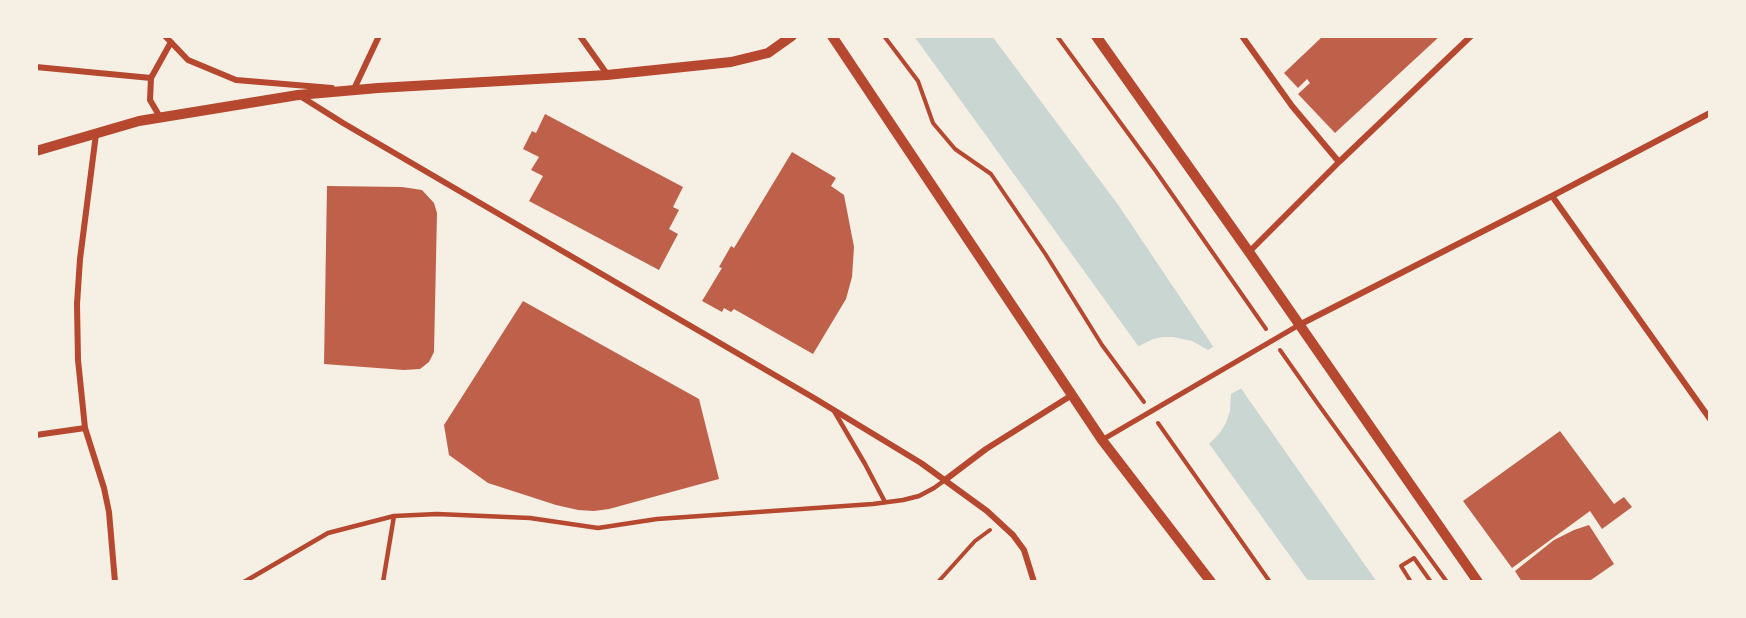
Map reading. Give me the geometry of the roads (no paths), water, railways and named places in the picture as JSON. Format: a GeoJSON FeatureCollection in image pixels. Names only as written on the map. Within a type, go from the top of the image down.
{"type":"FeatureCollection","features":[{"type":"Feature","properties":{"kind":"street"},"geometry":{"type":"LineString","coordinates":[[165,36],[188,60],[236,80],[355,90]]}},
{"type":"Feature","properties":{"kind":"street"},"geometry":{"type":"LineString","coordinates":[[355,90],[379,36]]}},
{"type":"Feature","properties":{"kind":"street"},"geometry":{"type":"LineString","coordinates":[[580,36],[608,75]]}},
{"type":"Feature","properties":{"kind":"street"},"geometry":{"type":"LineString","coordinates":[[36,151],[160,117],[298,94],[608,75],[731,62],[768,53],[792,36]]}},
{"type":"Feature","properties":{"kind":"street"},"geometry":{"type":"LineString","coordinates":[[832,36],[1102,440],[1211,582]]}},
{"type":"Feature","properties":{"kind":"street"},"geometry":{"type":"LineString","coordinates":[[1095,36],[1250,252],[1478,582]]}},
{"type":"Feature","properties":{"kind":"street"},"geometry":{"type":"LineString","coordinates":[[1242,36],[1292,106],[1339,162]]}},
{"type":"Feature","properties":{"kind":"street"},"geometry":{"type":"LineString","coordinates":[[1250,252],[1339,162],[1471,36]]}},
{"type":"Feature","properties":{"kind":"street"},"geometry":{"type":"LineString","coordinates":[[160,117],[150,100],[151,78],[171,42]]}},
{"type":"Feature","properties":{"kind":"street"},"geometry":{"type":"LineString","coordinates":[[36,67],[151,78]]}},
{"type":"Feature","properties":{"kind":"street"},"geometry":{"type":"LineString","coordinates":[[298,94],[921,463],[987,511],[1013,535],[1024,550],[1034,582]]}},
{"type":"Feature","properties":{"kind":"street"},"geometry":{"type":"LineString","coordinates":[[1102,440],[1299,325],[1710,113]]}},
{"type":"Feature","properties":{"kind":"street"},"geometry":{"type":"LineString","coordinates":[[96,134],[80,259],[77,304],[78,360],[86,428],[109,512],[115,582]]}},
{"type":"Feature","properties":{"kind":"street"},"geometry":{"type":"LineString","coordinates":[[1552,196],[1710,418]]}},
{"type":"Feature","properties":{"kind":"street"},"geometry":{"type":"LineString","coordinates":[[945,480],[986,449],[1072,395]]}},
{"type":"Feature","properties":{"kind":"street"},"geometry":{"type":"LineString","coordinates":[[36,435],[86,428]]}},
{"type":"Feature","properties":{"kind":"lane"},"geometry":{"type":"LineString","coordinates":[[832,409],[885,502]]}},
{"type":"Feature","properties":{"kind":"lane"},"geometry":{"type":"LineString","coordinates":[[244,582],[328,533],[394,516],[437,514],[530,518],[598,528],[657,519],[812,509],[903,500],[919,496],[945,480]]}},
{"type":"Feature","properties":{"kind":"lane"},"geometry":{"type":"LineString","coordinates":[[383,582],[394,516]]}}]}
